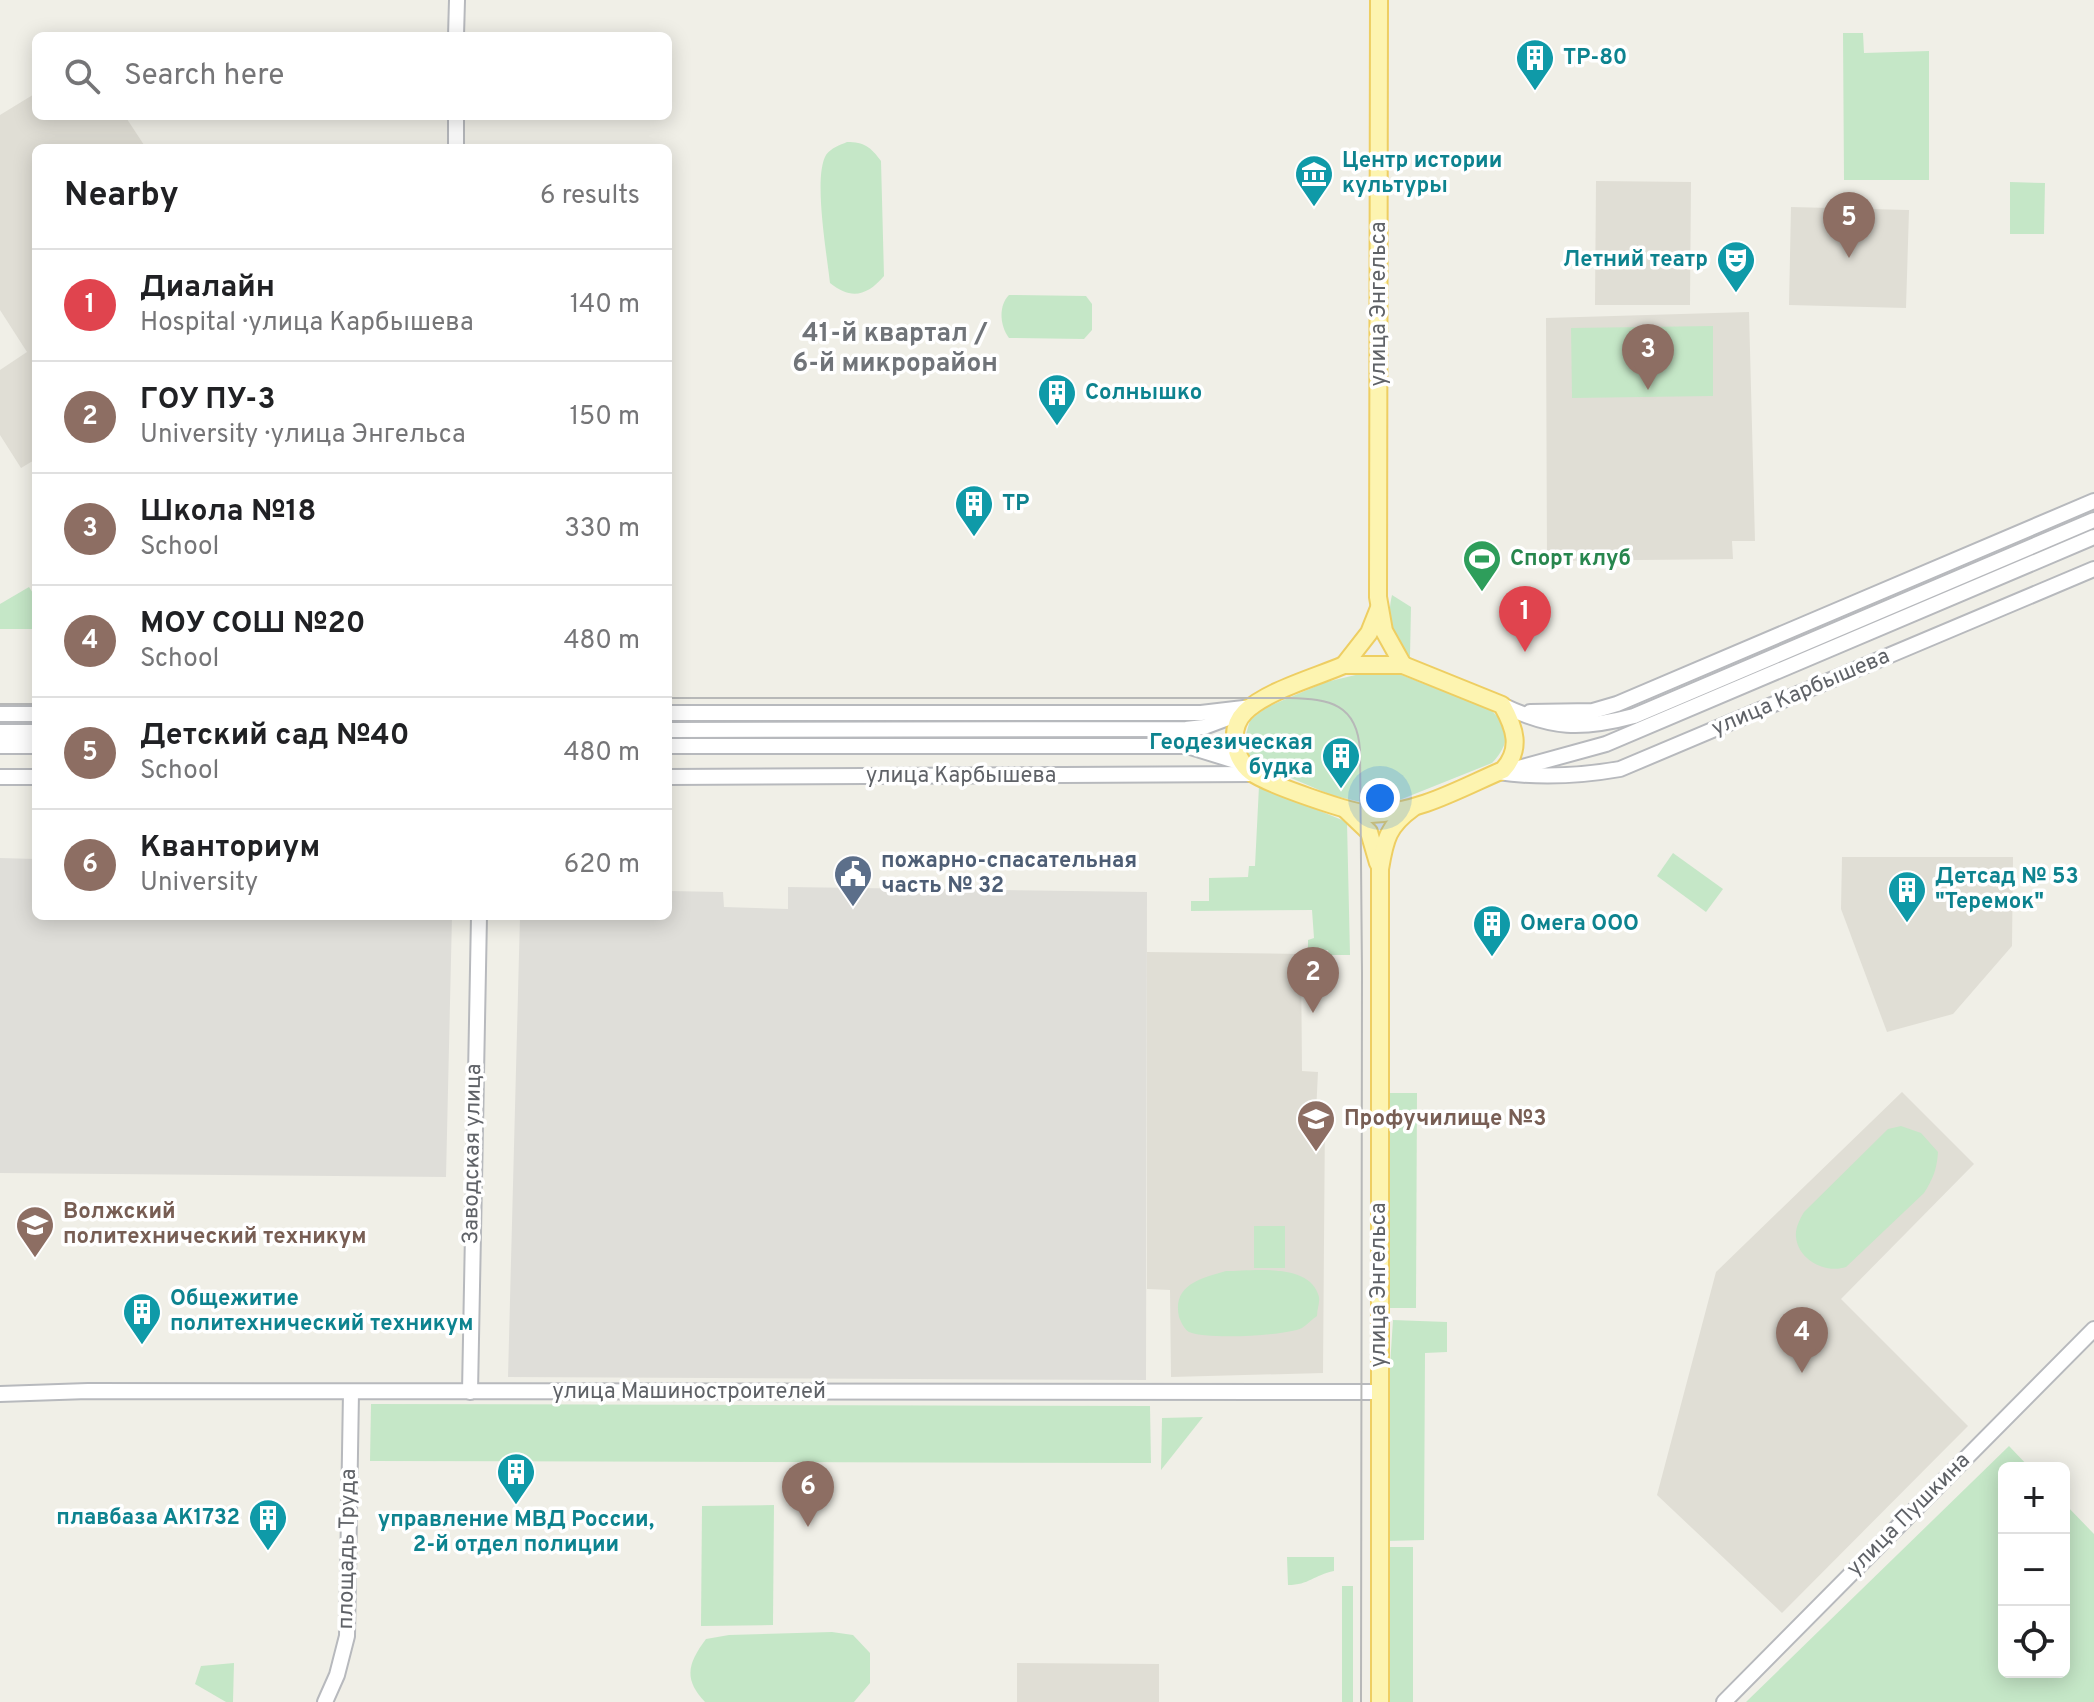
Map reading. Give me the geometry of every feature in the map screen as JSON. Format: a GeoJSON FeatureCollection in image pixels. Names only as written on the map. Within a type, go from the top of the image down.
{"type":"FeatureCollection","features":[{"type":"Feature","properties":{"kind":"main road","name":"улица Энгельса"},"geometry":{"type":"LineString","coordinates":[[1379,0],[1379,608],[1388,639],[1403,665]]}},
{"type":"Feature","properties":{"kind":"main road","name":"улица Энгельса"},"geometry":{"type":"LineString","coordinates":[[1344,665],[1369,633],[1379,608]]}},
{"type":"Feature","properties":{"kind":"main road","name":"улица Карбышева"},"geometry":{"type":"LineString","coordinates":[[1248,710],[1266,698],[1344,665],[1403,665],[1502,705]]}},
{"type":"Feature","properties":{"kind":"main road"},"geometry":{"type":"LineString","coordinates":[[1501,771],[1515,750],[1516,734],[1502,705]]}},
{"type":"Feature","properties":{"kind":"main road"},"geometry":{"type":"LineString","coordinates":[[1248,710],[1235,738],[1237,754],[1248,769]]}},
{"type":"Feature","properties":{"kind":"main road","name":"улица Карбышева"},"geometry":{"type":"LineString","coordinates":[[1248,769],[1345,809],[1367,814],[1413,808],[1501,771]]}},
{"type":"Feature","properties":{"kind":"main road","name":"улица Энгельса"},"geometry":{"type":"LineString","coordinates":[[1380,869],[1390,830],[1413,808]]}},
{"type":"Feature","properties":{"kind":"main road","name":"улица Энгельса"},"geometry":{"type":"LineString","coordinates":[[1345,809],[1373,840],[1380,869],[1380,1702]]}},
{"type":"Feature","properties":{"kind":"street"},"geometry":{"type":"LineString","coordinates":[[456,32],[457,0]]}},
{"type":"Feature","properties":{"kind":"street"},"geometry":{"type":"LineString","coordinates":[[456,120],[456,144]]}},
{"type":"Feature","properties":{"kind":"street","name":"улица Карбышева"},"geometry":{"type":"LineString","coordinates":[[1502,705],[1533,712],[1566,713],[1593,711],[1617,704],[2094,501]]}},
{"type":"Feature","properties":{"kind":"street","name":"улица Карбышева"},"geometry":{"type":"LineString","coordinates":[[1502,705],[1534,720],[1569,726],[1601,725],[1634,716],[2094,520]]}},
{"type":"Feature","properties":{"kind":"street","name":"улица Карбышева"},"geometry":{"type":"LineString","coordinates":[[1501,771],[1525,768],[1606,744],[2094,537]]}},
{"type":"Feature","properties":{"kind":"street","name":"улица Карбышева"},"geometry":{"type":"LineString","coordinates":[[1501,771],[1523,776],[1573,775],[1620,769],[2094,569]]}},
{"type":"Feature","properties":{"kind":"street","name":"улица Карбышева"},"geometry":{"type":"LineString","coordinates":[[672,713],[1201,713],[1248,710]]}},
{"type":"Feature","properties":{"kind":"street","name":"улица Карбышева"},"geometry":{"type":"LineString","coordinates":[[672,730],[1186,729],[1204,727],[1248,710]]}},
{"type":"Feature","properties":{"kind":"street"},"geometry":{"type":"LineString","coordinates":[[0,714],[32,714]]}},
{"type":"Feature","properties":{"kind":"street"},"geometry":{"type":"LineString","coordinates":[[0,732],[32,732]]}},
{"type":"Feature","properties":{"kind":"street"},"geometry":{"type":"LineString","coordinates":[[0,746],[32,746]]}},
{"type":"Feature","properties":{"kind":"street","name":"улица Карбышева"},"geometry":{"type":"LineString","coordinates":[[672,746],[1187,746],[1248,769]]}},
{"type":"Feature","properties":{"kind":"street","name":"улица Карбышева"},"geometry":{"type":"LineString","coordinates":[[672,777],[1248,769]]}},
{"type":"Feature","properties":{"kind":"street"},"geometry":{"type":"LineString","coordinates":[[0,777],[32,777]]}},
{"type":"Feature","properties":{"kind":"street","name":"Заводская улица"},"geometry":{"type":"LineString","coordinates":[[470,1392],[479,920]]}},
{"type":"Feature","properties":{"kind":"street","name":"улица Пушкина"},"geometry":{"type":"LineString","coordinates":[[1724,1702],[2094,1329]]}},
{"type":"Feature","properties":{"kind":"street","name":"улица Машиностроителей"},"geometry":{"type":"LineString","coordinates":[[0,1394],[88,1391],[1379,1392]]}},
{"type":"Feature","properties":{"kind":"street","name":"площадь Труда"},"geometry":{"type":"LineString","coordinates":[[325,1702],[340,1667],[347,1636],[351,1392]]}},
{"type":"Feature","properties":{"kind":"shaded area"},"geometry":{"type":"Polygon","coordinates":[[[32,95],[32,120],[128,120],[143,144],[32,144],[32,461],[21,468],[0,435],[0,370],[27,352],[0,310],[0,115],[32,95]]]}},
{"type":"Feature","properties":{"kind":"shaded area"},"geometry":{"type":"Polygon","coordinates":[[[1596,181],[1691,182],[1690,305],[1595,305],[1596,181]]]}},
{"type":"Feature","properties":{"kind":"shaded area"},"geometry":{"type":"Polygon","coordinates":[[[1791,207],[1909,210],[1906,308],[1789,305],[1791,207]]]}},
{"type":"Feature","properties":{"kind":"shaded area"},"geometry":{"type":"Polygon","coordinates":[[[1749,312],[1755,541],[1732,541],[1733,559],[1547,561],[1546,318],[1749,312]]]}},
{"type":"Feature","properties":{"kind":"shaded area"},"geometry":{"type":"Polygon","coordinates":[[[1842,857],[2013,857],[2012,946],[1953,1014],[1887,1032],[1841,909],[1842,857]]]}},
{"type":"Feature","properties":{"kind":"shaded area"},"geometry":{"type":"Polygon","coordinates":[[[0,858],[32,859],[32,920],[452,920],[446,1177],[0,1173],[0,858]]]}},
{"type":"Feature","properties":{"kind":"shaded area"},"geometry":{"type":"Polygon","coordinates":[[[788,887],[1147,892],[1146,1380],[508,1377],[520,920],[672,920],[672,891],[723,892],[724,907],[788,909],[788,887]]]}},
{"type":"Feature","properties":{"kind":"shaded area"},"geometry":{"type":"Polygon","coordinates":[[[1147,952],[1301,954],[1302,1071],[1318,1072],[1316,1113],[1325,1114],[1323,1373],[1171,1377],[1170,1290],[1147,1289],[1147,952]]]}},
{"type":"Feature","properties":{"kind":"shaded area"},"geometry":{"type":"Polygon","coordinates":[[[1902,1092],[1974,1164],[1841,1299],[1968,1426],[1782,1613],[1657,1495],[1716,1272],[1902,1092]]]}},
{"type":"Feature","properties":{"kind":"shaded area"},"geometry":{"type":"Polygon","coordinates":[[[1017,1663],[1159,1664],[1159,1702],[1017,1702],[1017,1663]]]}},
{"type":"Feature","properties":{"kind":"green space"},"geometry":{"type":"Polygon","coordinates":[[[1843,33],[1863,33],[1864,53],[1929,51],[1929,180],[1844,180],[1843,33]]]}},
{"type":"Feature","properties":{"kind":"green space"},"geometry":{"type":"Polygon","coordinates":[[[847,142],[867,146],[881,161],[884,276],[871,288],[852,294],[830,283],[822,217],[822,166],[828,153],[847,142]]]}},
{"type":"Feature","properties":{"kind":"green space"},"geometry":{"type":"Polygon","coordinates":[[[2010,182],[2045,183],[2044,234],[2010,234],[2010,182]]]}},
{"type":"Feature","properties":{"kind":"green space"},"geometry":{"type":"Polygon","coordinates":[[[1009,295],[1086,296],[1092,304],[1092,330],[1084,339],[1009,338],[1002,316],[1003,305],[1009,295]]]}},
{"type":"Feature","properties":{"kind":"green space"},"geometry":{"type":"Polygon","coordinates":[[[1713,326],[1713,396],[1572,398],[1571,328],[1713,326]]]}},
{"type":"Feature","properties":{"kind":"green space"},"geometry":{"type":"Polygon","coordinates":[[[29,587],[32,592],[32,629],[0,629],[0,604],[29,587]]]}},
{"type":"Feature","properties":{"kind":"green space"},"geometry":{"type":"Polygon","coordinates":[[[1392,595],[1411,607],[1410,657],[1398,646],[1391,630],[1392,595]]]}},
{"type":"Feature","properties":{"kind":"green space"},"geometry":{"type":"Polygon","coordinates":[[[1394,672],[1491,710],[1502,723],[1506,736],[1502,749],[1492,763],[1392,803],[1365,803],[1331,795],[1265,767],[1249,755],[1245,738],[1250,720],[1267,707],[1326,682],[1364,673],[1394,672]]]}},
{"type":"Feature","properties":{"kind":"green space"},"geometry":{"type":"Polygon","coordinates":[[[1259,786],[1347,822],[1350,955],[1329,955],[1328,950],[1308,952],[1308,940],[1314,938],[1312,910],[1191,911],[1191,901],[1209,901],[1209,878],[1248,877],[1249,866],[1255,866],[1259,786]]]}},
{"type":"Feature","properties":{"kind":"green space"},"geometry":{"type":"Polygon","coordinates":[[[1673,853],[1723,889],[1706,912],[1657,876],[1673,853]]]}},
{"type":"Feature","properties":{"kind":"green space"},"geometry":{"type":"Polygon","coordinates":[[[1388,1093],[1417,1093],[1416,1308],[1388,1308],[1388,1093]]]}},
{"type":"Feature","properties":{"kind":"green space"},"geometry":{"type":"Polygon","coordinates":[[[1901,1126],[1921,1133],[1938,1152],[1934,1174],[1924,1193],[1846,1267],[1822,1267],[1814,1263],[1802,1252],[1796,1237],[1804,1212],[1888,1129],[1901,1126]]]}},
{"type":"Feature","properties":{"kind":"green space"},"geometry":{"type":"Polygon","coordinates":[[[1254,1226],[1285,1226],[1285,1268],[1254,1268],[1254,1226]]]}},
{"type":"Feature","properties":{"kind":"green space"},"geometry":{"type":"Polygon","coordinates":[[[1226,1271],[1279,1271],[1305,1278],[1314,1286],[1319,1297],[1317,1316],[1302,1328],[1280,1333],[1228,1336],[1189,1332],[1179,1317],[1178,1306],[1184,1290],[1198,1280],[1226,1271]]]}},
{"type":"Feature","properties":{"kind":"green space"},"geometry":{"type":"Polygon","coordinates":[[[1393,1320],[1447,1322],[1447,1352],[1425,1353],[1424,1540],[1387,1541],[1387,1412],[1393,1320]]]}},
{"type":"Feature","properties":{"kind":"green space"},"geometry":{"type":"Polygon","coordinates":[[[371,1404],[1150,1406],[1151,1463],[370,1461],[371,1404]]]}},
{"type":"Feature","properties":{"kind":"green space"},"geometry":{"type":"Polygon","coordinates":[[[1203,1417],[1161,1470],[1162,1418],[1203,1417]]]}},
{"type":"Feature","properties":{"kind":"green space"},"geometry":{"type":"Polygon","coordinates":[[[2009,1446],[2024,1462],[1998,1462],[1998,1678],[2070,1678],[2070,1509],[2094,1534],[2094,1702],[1746,1702],[2009,1446]]]}},
{"type":"Feature","properties":{"kind":"green space"},"geometry":{"type":"Polygon","coordinates":[[[774,1505],[773,1625],[701,1626],[702,1506],[774,1505]]]}},
{"type":"Feature","properties":{"kind":"green space"},"geometry":{"type":"Polygon","coordinates":[[[1388,1547],[1413,1547],[1413,1702],[1387,1702],[1388,1547]]]}},
{"type":"Feature","properties":{"kind":"green space"},"geometry":{"type":"Polygon","coordinates":[[[1287,1557],[1334,1557],[1334,1571],[1288,1585],[1287,1557]]]}},
{"type":"Feature","properties":{"kind":"green space"},"geometry":{"type":"Polygon","coordinates":[[[1342,1586],[1353,1586],[1353,1702],[1342,1702],[1342,1586]]]}},
{"type":"Feature","properties":{"kind":"green space"},"geometry":{"type":"Polygon","coordinates":[[[832,1632],[853,1635],[870,1653],[870,1683],[854,1702],[705,1702],[693,1686],[692,1663],[706,1639],[729,1635],[832,1632]]]}},
{"type":"Feature","properties":{"kind":"green space"},"geometry":{"type":"Polygon","coordinates":[[[234,1663],[233,1702],[226,1702],[195,1684],[201,1666],[234,1663]]]}},
{"type":"Feature","properties":{"kind":"tram line"},"geometry":{"type":"LineString","coordinates":[[672,698],[1289,698],[1329,703],[1347,714],[1358,735],[1360,750],[1361,1702]]}},
{"type":"Feature","properties":{"kind":"tram line"},"geometry":{"type":"LineString","coordinates":[[0,704],[32,704]]}},
{"type":"Feature","properties":{"kind":"place","name":"ТР-80"},"geometry":{"type":"Point","coordinates":[1535,92]}},
{"type":"Feature","properties":{"kind":"place","name":"Центр истории культуры"},"geometry":{"type":"Point","coordinates":[1314,208]}},
{"type":"Feature","properties":{"kind":"place","name":"Детский сад №40"},"geometry":{"type":"Point","coordinates":[1849,258]}},
{"type":"Feature","properties":{"kind":"place","name":"Летний театр"},"geometry":{"type":"Point","coordinates":[1736,294]}},
{"type":"Feature","properties":{"kind":"place","name":"Школа №18"},"geometry":{"type":"Point","coordinates":[1648,390]}},
{"type":"Feature","properties":{"kind":"place","name":"Солнышко"},"geometry":{"type":"Point","coordinates":[1057,427]}},
{"type":"Feature","properties":{"kind":"place","name":"ТР"},"geometry":{"type":"Point","coordinates":[974,538]}},
{"type":"Feature","properties":{"kind":"place","name":"Спорт клуб"},"geometry":{"type":"Point","coordinates":[1482,593]}},
{"type":"Feature","properties":{"kind":"place","name":"Диалайн"},"geometry":{"type":"Point","coordinates":[1525,652]}},
{"type":"Feature","properties":{"kind":"place","name":"Геодезическая будка"},"geometry":{"type":"Point","coordinates":[1341,790]}},
{"type":"Feature","properties":{"kind":"place","name":"пожарно-спасательная часть № 32"},"geometry":{"type":"Point","coordinates":[853,908]}},
{"type":"Feature","properties":{"kind":"place","name":"Детсад № 53 \"Теремок\""},"geometry":{"type":"Point","coordinates":[1907,924]}},
{"type":"Feature","properties":{"kind":"place","name":"Омега ООО"},"geometry":{"type":"Point","coordinates":[1492,958]}},
{"type":"Feature","properties":{"kind":"place","name":"ГОУ ПУ-3"},"geometry":{"type":"Point","coordinates":[1313,1013]}},
{"type":"Feature","properties":{"kind":"place","name":"Профучилище №3"},"geometry":{"type":"Point","coordinates":[1316,1153]}},
{"type":"Feature","properties":{"kind":"place","name":"Волжский политехнический техникум"},"geometry":{"type":"Point","coordinates":[35,1259]}},
{"type":"Feature","properties":{"kind":"place","name":"Общежитие политехнический техникум"},"geometry":{"type":"Point","coordinates":[142,1346]}},
{"type":"Feature","properties":{"kind":"place","name":"МОУ СОШ №20"},"geometry":{"type":"Point","coordinates":[1802,1373]}},
{"type":"Feature","properties":{"kind":"place","name":"управление МВД России, 2-й отдел полиции"},"geometry":{"type":"Point","coordinates":[516,1506]}},
{"type":"Feature","properties":{"kind":"place","name":"Кванториум"},"geometry":{"type":"Point","coordinates":[808,1527]}},
{"type":"Feature","properties":{"kind":"place","name":"плавбаза АК1732"},"geometry":{"type":"Point","coordinates":[268,1552]}},
{"type":"Feature","properties":{"kind":"district","name":"41-й квартал / 6-й микрорайон"},"geometry":{"type":"Point","coordinates":[895,349]}}]}
